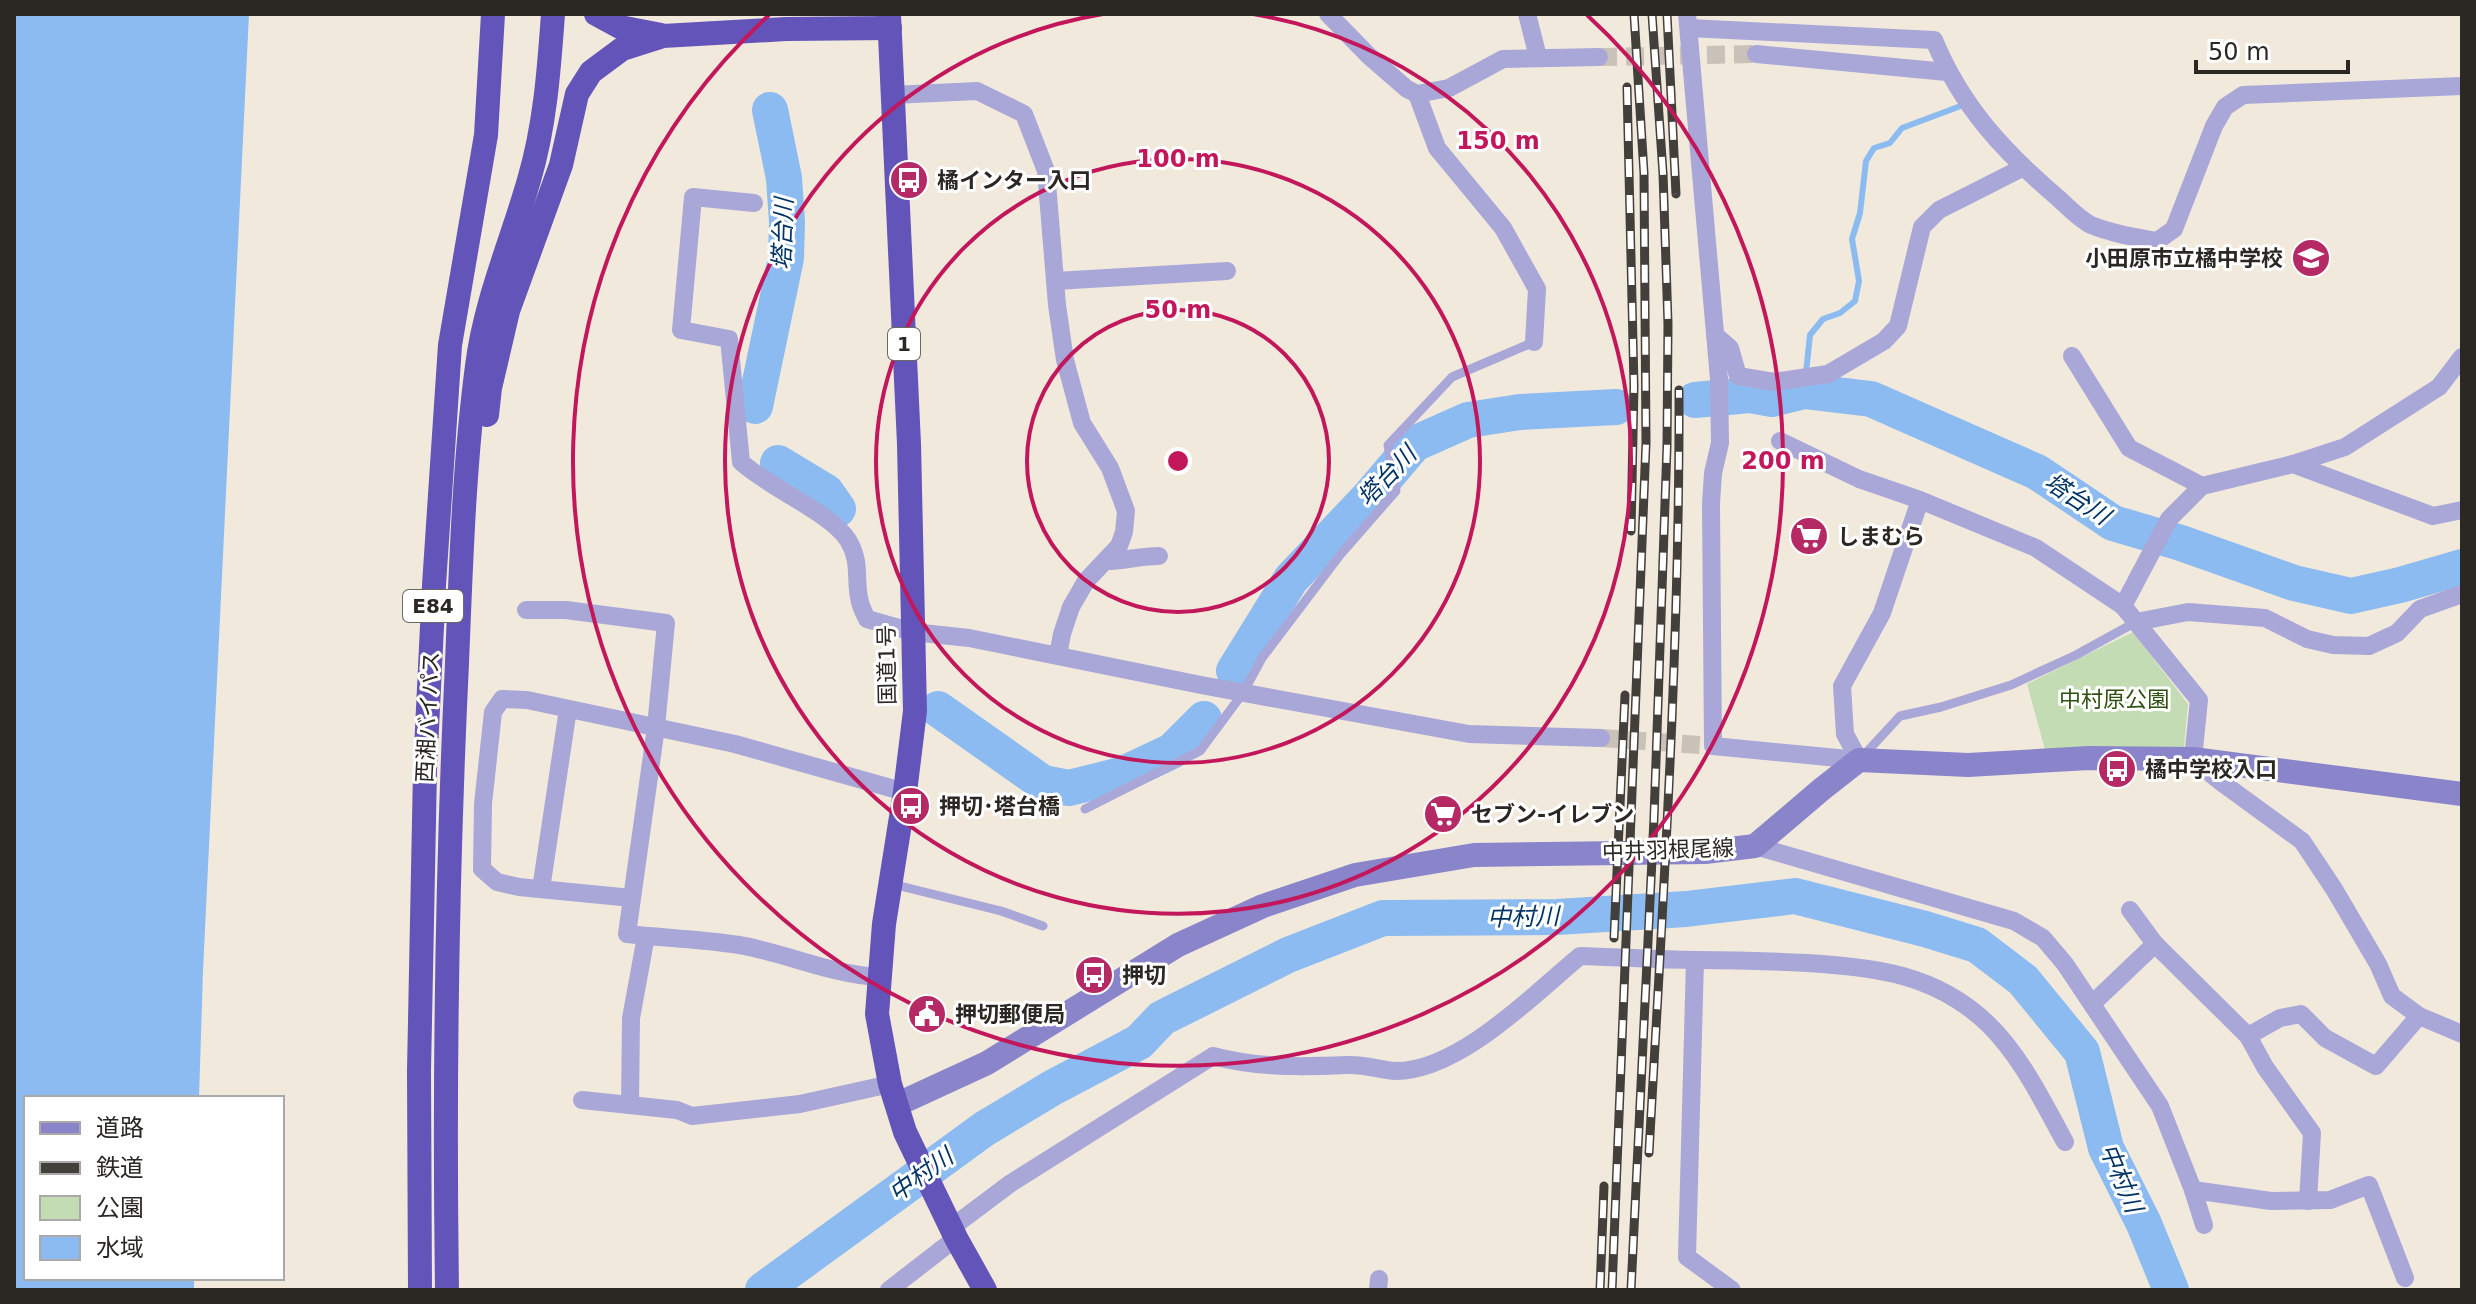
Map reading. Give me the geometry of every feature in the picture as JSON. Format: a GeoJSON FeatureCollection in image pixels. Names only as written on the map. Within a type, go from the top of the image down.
{"type":"FeatureCollection","features":[{"type":"Feature","properties":{"kind":"highway","name":"西湘バイパス"},"geometry":{"type":"LineString","coordinates":[[420,1290],[419,1071],[425,770],[434,585],[450,345],[486,135],[493,14]]}},
{"type":"Feature","properties":{"kind":"highway","name":"西湘バイパス"},"geometry":{"type":"LineString","coordinates":[[447,1290],[446,974],[451,762],[466,475],[476,367],[493,285],[526,191],[539,141],[553,14]]}},
{"type":"Feature","properties":{"kind":"highway"},"geometry":{"type":"LineString","coordinates":[[596,14],[620,27],[673,34],[890,21]]}},
{"type":"Feature","properties":{"kind":"highway","name":"国道1号"},"geometry":{"type":"LineString","coordinates":[[890,21],[909,444],[915,711],[878,977],[877,1014],[905,1132],[985,1290]]}},
{"type":"Feature","properties":{"kind":"highway"},"geometry":{"type":"LineString","coordinates":[[455,701],[490,388],[508,311],[561,165],[574,105],[583,83],[601,62],[622,49],[673,34]]}},
{"type":"Feature","properties":{"kind":"main road"},"geometry":{"type":"LineString","coordinates":[[1859,760],[1968,765],[2089,758],[2193,759],[2462,794]]}},
{"type":"Feature","properties":{"kind":"main road","name":"中井羽根尾線"},"geometry":{"type":"LineString","coordinates":[[894,1094],[987,1063],[1178,945],[1263,906],[1355,875],[1474,855],[1705,852],[1755,846],[1859,760]]}},
{"type":"Feature","properties":{"kind":"street"},"geometry":{"type":"LineString","coordinates":[[1328,14],[1369,56],[1417,94],[1449,88],[1503,59],[1599,57]]}},
{"type":"Feature","properties":{"kind":"street"},"geometry":{"type":"LineString","coordinates":[[1527,14],[1538,57]]}},
{"type":"Feature","properties":{"kind":"street"},"geometry":{"type":"LineString","coordinates":[[1859,760],[1713,746],[1711,504],[1713,473],[1720,443],[1719,379],[1688,21],[1934,40],[1947,72],[1966,104],[2022,168],[2088,223],[2120,235],[2157,241],[2174,229],[2214,126],[2225,107],[2243,95],[2462,86]]}},
{"type":"Feature","properties":{"kind":"street"},"geometry":{"type":"LineString","coordinates":[[1756,54],[1947,72]]}},
{"type":"Feature","properties":{"kind":"street"},"geometry":{"type":"LineString","coordinates":[[893,95],[977,91],[1024,114],[1046,171],[1065,360],[1082,423],[1110,468],[1126,511],[1119,546],[1086,581],[1071,607],[1058,655]]}},
{"type":"Feature","properties":{"kind":"street"},"geometry":{"type":"LineString","coordinates":[[1417,94],[1437,148],[1503,228],[1537,289],[1534,342]]}},
{"type":"Feature","properties":{"kind":"street"},"geometry":{"type":"LineString","coordinates":[[1715,335],[1730,348],[1738,376],[1774,382],[1828,374],[1884,341],[1898,326],[1922,227],[1939,210],[2022,168]]}},
{"type":"Feature","properties":{"kind":"street"},"geometry":{"type":"LineString","coordinates":[[754,203],[693,197],[681,330],[729,339],[741,462],[831,523],[847,540],[858,569],[859,601],[867,619],[913,632],[969,638],[1201,685],[1469,734],[1601,738]]}},
{"type":"Feature","properties":{"kind":"street"},"geometry":{"type":"LineString","coordinates":[[1055,281],[1227,271]]}},
{"type":"Feature","properties":{"kind":"street"},"geometry":{"type":"LineString","coordinates":[[2072,356],[2129,448],[2202,486]]}},
{"type":"Feature","properties":{"kind":"street"},"geometry":{"type":"LineString","coordinates":[[2123,606],[2169,519],[2202,486],[2293,464],[2345,447],[2439,387],[2462,357]]}},
{"type":"Feature","properties":{"kind":"street"},"geometry":{"type":"LineString","coordinates":[[1780,441],[1859,479],[1920,500],[2036,548],[2123,606],[2199,700],[2193,759],[2302,841],[2371,951],[2392,996],[2419,1016],[2462,1034]]}},
{"type":"Feature","properties":{"kind":"street"},"geometry":{"type":"LineString","coordinates":[[2293,464],[2433,516],[2462,510]]}},
{"type":"Feature","properties":{"kind":"street"},"geometry":{"type":"LineString","coordinates":[[1859,760],[1845,734],[1842,686],[1882,613],[1920,500]]}},
{"type":"Feature","properties":{"kind":"street"},"geometry":{"type":"LineString","coordinates":[[1105,561],[1159,556]]}},
{"type":"Feature","properties":{"kind":"street"},"geometry":{"type":"LineString","coordinates":[[2136,622],[2188,612],[2265,618],[2307,639],[2333,645],[2369,646],[2397,633],[2420,609],[2462,594]]}},
{"type":"Feature","properties":{"kind":"street"},"geometry":{"type":"LineString","coordinates":[[526,610],[566,610],[666,623],[656,727],[627,934],[738,945],[851,975],[878,977]]}},
{"type":"Feature","properties":{"kind":"street"},"geometry":{"type":"LineString","coordinates":[[632,898],[497,882],[482,869],[483,804],[493,712],[502,699],[527,700],[750,748],[905,792]]}},
{"type":"Feature","properties":{"kind":"street"},"geometry":{"type":"LineString","coordinates":[[541,889],[568,709]]}},
{"type":"Feature","properties":{"kind":"street"},"geometry":{"type":"LineString","coordinates":[[1755,846],[2014,921],[2043,938],[2065,964],[2160,1106],[2204,1225]]}},
{"type":"Feature","properties":{"kind":"street"},"geometry":{"type":"LineString","coordinates":[[2130,910],[2155,944],[2248,1036],[2265,1067],[2312,1133],[2308,1201]]}},
{"type":"Feature","properties":{"kind":"street"},"geometry":{"type":"LineString","coordinates":[[630,1105],[631,1018],[646,936]]}},
{"type":"Feature","properties":{"kind":"street"},"geometry":{"type":"LineString","coordinates":[[2092,1004],[2155,944]]}},
{"type":"Feature","properties":{"kind":"street"},"geometry":{"type":"LineString","coordinates":[[889,1290],[1011,1183],[1213,1056],[1268,1066],[1359,1064],[1397,1071],[1431,1065],[1464,1051],[1580,956],[1744,959],[1863,967],[1920,980],[1959,1002],[1988,1024],[2017,1059],[2065,1142]]}},
{"type":"Feature","properties":{"kind":"street"},"geometry":{"type":"LineString","coordinates":[[1695,960],[1687,1257],[1732,1290]]}},
{"type":"Feature","properties":{"kind":"street"},"geometry":{"type":"LineString","coordinates":[[2248,1036],[2280,1018],[2301,1014],[2325,1038],[2376,1066],[2419,1016]]}},
{"type":"Feature","properties":{"kind":"street"},"geometry":{"type":"LineString","coordinates":[[582,1100],[677,1110],[692,1116],[894,1094]]}},
{"type":"Feature","properties":{"kind":"street"},"geometry":{"type":"LineString","coordinates":[[2193,1190],[2271,1201],[2308,1201],[2330,1200],[2369,1185],[2405,1278]]}},
{"type":"Feature","properties":{"kind":"lane"},"geometry":{"type":"LineString","coordinates":[[1085,809],[1200,751],[1243,693],[1262,658],[1331,566],[1396,491],[1388,445],[1452,377],[1534,342]]}},
{"type":"Feature","properties":{"kind":"lane"},"geometry":{"type":"LineString","coordinates":[[1859,760],[1900,716],[2011,685],[2076,655],[2136,622]]}},
{"type":"Feature","properties":{"kind":"lane"},"geometry":{"type":"LineString","coordinates":[[891,884],[988,908],[1043,926]]}},
{"type":"Feature","properties":{"kind":"green space","name":"中村原公園"},"geometry":{"type":"Polygon","coordinates":[[[2133,632],[2188,704],[2184,747],[2046,753],[2027,684],[2133,632]]]}},
{"type":"Feature","properties":{"kind":"water"},"geometry":{"type":"Polygon","coordinates":[[[14,14],[249,14],[199,1096],[24,1096],[24,1280],[194,1280],[194,1290],[14,1290],[14,14]]]}},
{"type":"Feature","properties":{"kind":"waterway"},"geometry":{"type":"LineString","coordinates":[[1804,391],[1810,335],[1823,319],[1840,313],[1855,301],[1859,281],[1852,239],[1860,213],[1866,161],[1874,148],[1890,143],[1902,128],[1966,104]]}},
{"type":"Feature","properties":{"kind":"waterway","name":"塔台川"},"geometry":{"type":"LineString","coordinates":[[755,406],[786,258],[784,178],[770,110]]}},
{"type":"Feature","properties":{"kind":"waterway","name":"塔台川"},"geometry":{"type":"LineString","coordinates":[[1695,400],[1750,395],[1772,399],[1804,391],[1871,399],[2037,472],[2113,523],[2181,543],[2294,583],[2351,596],[2462,567]]}},
{"type":"Feature","properties":{"kind":"waterway","name":"塔台川"},"geometry":{"type":"LineString","coordinates":[[1234,671],[1291,579],[1370,496],[1414,444],[1468,420],[1520,412],[1616,407]]}},
{"type":"Feature","properties":{"kind":"waterway","name":"塔台川"},"geometry":{"type":"LineString","coordinates":[[778,463],[826,492],[838,509]]}},
{"type":"Feature","properties":{"kind":"waterway","name":"塔台川"},"geometry":{"type":"LineString","coordinates":[[938,709],[1043,783],[1069,788],[1121,775],[1172,751],[1204,719]]}},
{"type":"Feature","properties":{"kind":"waterway","name":"中村川"},"geometry":{"type":"LineString","coordinates":[[763,1290],[984,1129],[1052,1088],[1139,1042],[1162,1018],[1288,955],[1383,918],[1557,917],[1686,909],[1795,896],[1977,945],[2023,980],[2082,1052],[2106,1148],[2144,1224],[2171,1290]]}},
{"type":"Feature","properties":{"kind":"tunnel"},"geometry":{"type":"LineString","coordinates":[[1599,57],[1756,54]]}},
{"type":"Feature","properties":{"kind":"tunnel"},"geometry":{"type":"LineString","coordinates":[[1601,738],[1713,746]]}},
{"type":"Feature","properties":{"kind":"railway"},"geometry":{"type":"LineString","coordinates":[[1612,1290],[1646,443],[1644,173],[1634,14]]}},
{"type":"Feature","properties":{"kind":"railway"},"geometry":{"type":"LineString","coordinates":[[1631,1290],[1654,818],[1667,446],[1668,324],[1663,173],[1652,14]]}},
{"type":"Feature","properties":{"kind":"railway"},"geometry":{"type":"LineString","coordinates":[[1667,14],[1676,194]]}},
{"type":"Feature","properties":{"kind":"railway"},"geometry":{"type":"LineString","coordinates":[[1627,87],[1634,386],[1631,531]]}},
{"type":"Feature","properties":{"kind":"railway"},"geometry":{"type":"LineString","coordinates":[[1649,1153],[1674,676],[1679,390]]}},
{"type":"Feature","properties":{"kind":"railway"},"geometry":{"type":"LineString","coordinates":[[1614,938],[1625,695]]}},
{"type":"Feature","properties":{"kind":"railway"},"geometry":{"type":"LineString","coordinates":[[1600,1290],[1604,1186]]}},
{"type":"Feature","properties":{"kind":"place","name":"橘インター入口"},"geometry":{"type":"Point","coordinates":[909,180]}},
{"type":"Feature","properties":{"kind":"place","name":"小田原市立橘中学校"},"geometry":{"type":"Point","coordinates":[2311,258]}},
{"type":"Feature","properties":{"kind":"place","name":"しまむら"},"geometry":{"type":"Point","coordinates":[1809,536]}},
{"type":"Feature","properties":{"kind":"place","name":"橘中学校入口"},"geometry":{"type":"Point","coordinates":[2117,769]}},
{"type":"Feature","properties":{"kind":"place","name":"押切･塔台橋"},"geometry":{"type":"Point","coordinates":[911,806]}},
{"type":"Feature","properties":{"kind":"place","name":"セブン-イレブン"},"geometry":{"type":"Point","coordinates":[1443,814]}},
{"type":"Feature","properties":{"kind":"place","name":"押切"},"geometry":{"type":"Point","coordinates":[1094,975]}},
{"type":"Feature","properties":{"kind":"place","name":"押切郵便局"},"geometry":{"type":"Point","coordinates":[927,1014]}}]}
